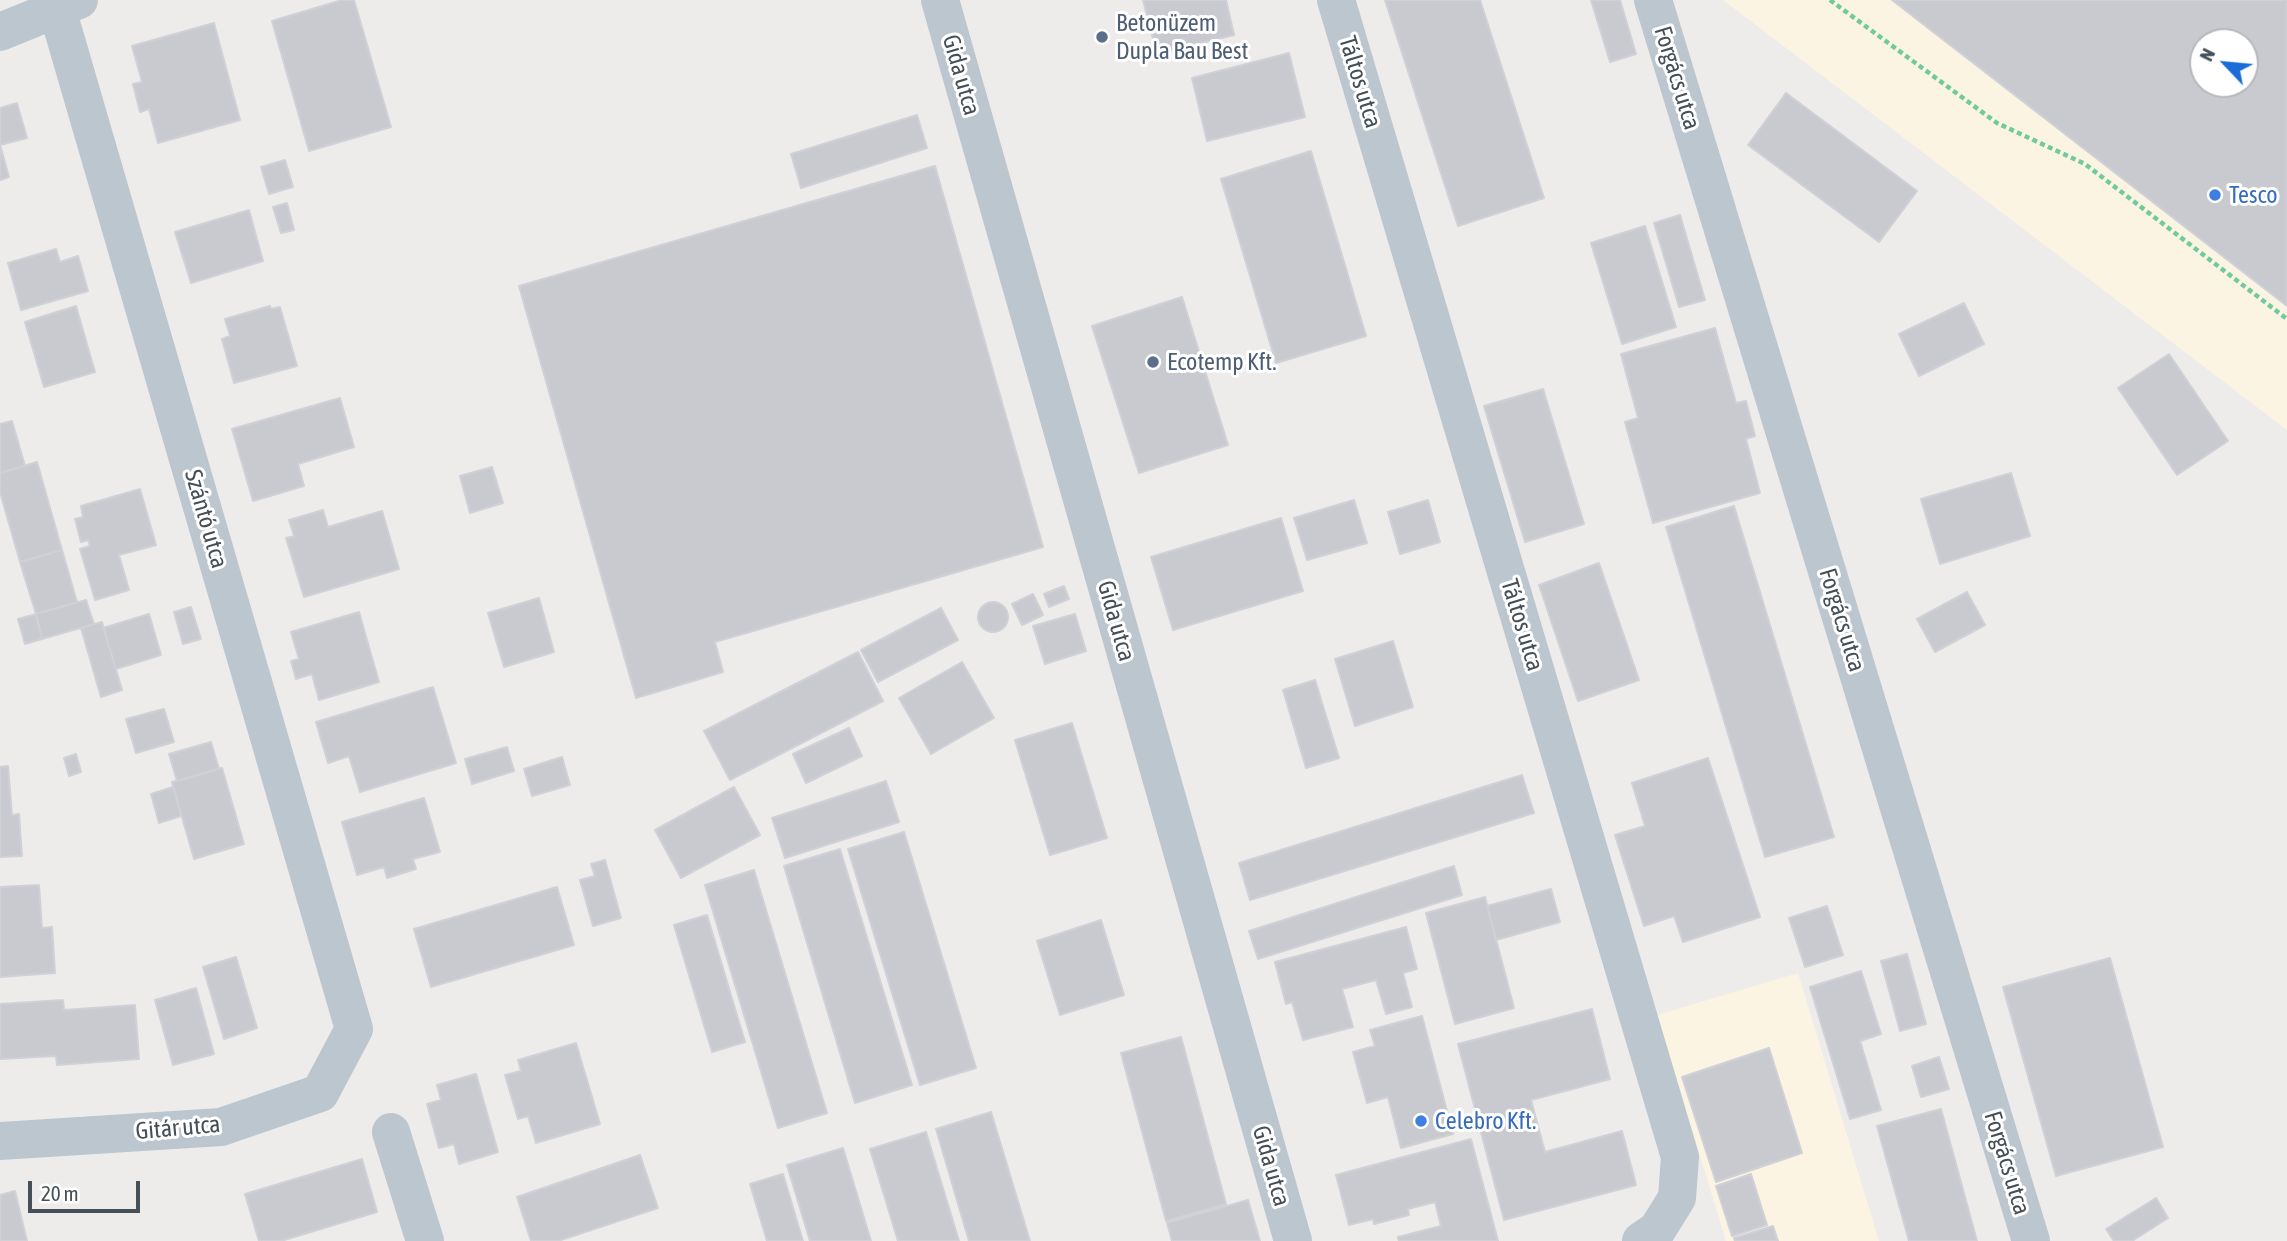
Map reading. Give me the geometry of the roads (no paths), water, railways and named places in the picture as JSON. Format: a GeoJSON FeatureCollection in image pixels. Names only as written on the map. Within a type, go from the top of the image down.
{"type":"FeatureCollection","features":[{"type":"Feature","properties":{"kind":"street","name":"Gida utca"},"geometry":{"type":"LineString","coordinates":[[940,0],[1293,1241]]}},
{"type":"Feature","properties":{"kind":"street","name":"Táltos utca"},"geometry":{"type":"LineString","coordinates":[[1336,0],[1680,1157],[1677,1198],[1657,1230],[1641,1241]]}},
{"type":"Feature","properties":{"kind":"street","name":"Forgács utca"},"geometry":{"type":"LineString","coordinates":[[1653,0],[2031,1241]]}},
{"type":"Feature","properties":{"kind":"street"},"geometry":{"type":"LineString","coordinates":[[0,32],[68,5]]}},
{"type":"Feature","properties":{"kind":"street","name":"Szántó utca"},"geometry":{"type":"LineString","coordinates":[[68,5],[354,1029]]}},
{"type":"Feature","properties":{"kind":"street","name":"Gitár utca"},"geometry":{"type":"LineString","coordinates":[[0,1141],[221,1127],[320,1093],[354,1029]]}},
{"type":"Feature","properties":{"kind":"street"},"geometry":{"type":"LineString","coordinates":[[391,1132],[425,1241]]}},
{"type":"Feature","properties":{"kind":"place","name":"Betonüzem Dupla Bau Best"},"geometry":{"type":"Point","coordinates":[1102,37]}},
{"type":"Feature","properties":{"kind":"place","name":"Tesco"},"geometry":{"type":"Point","coordinates":[2215,195]}},
{"type":"Feature","properties":{"kind":"place","name":"Ecotemp Kft."},"geometry":{"type":"Point","coordinates":[1153,362]}},
{"type":"Feature","properties":{"kind":"place","name":"Celebro Kft."},"geometry":{"type":"Point","coordinates":[1421,1121]}}]}
